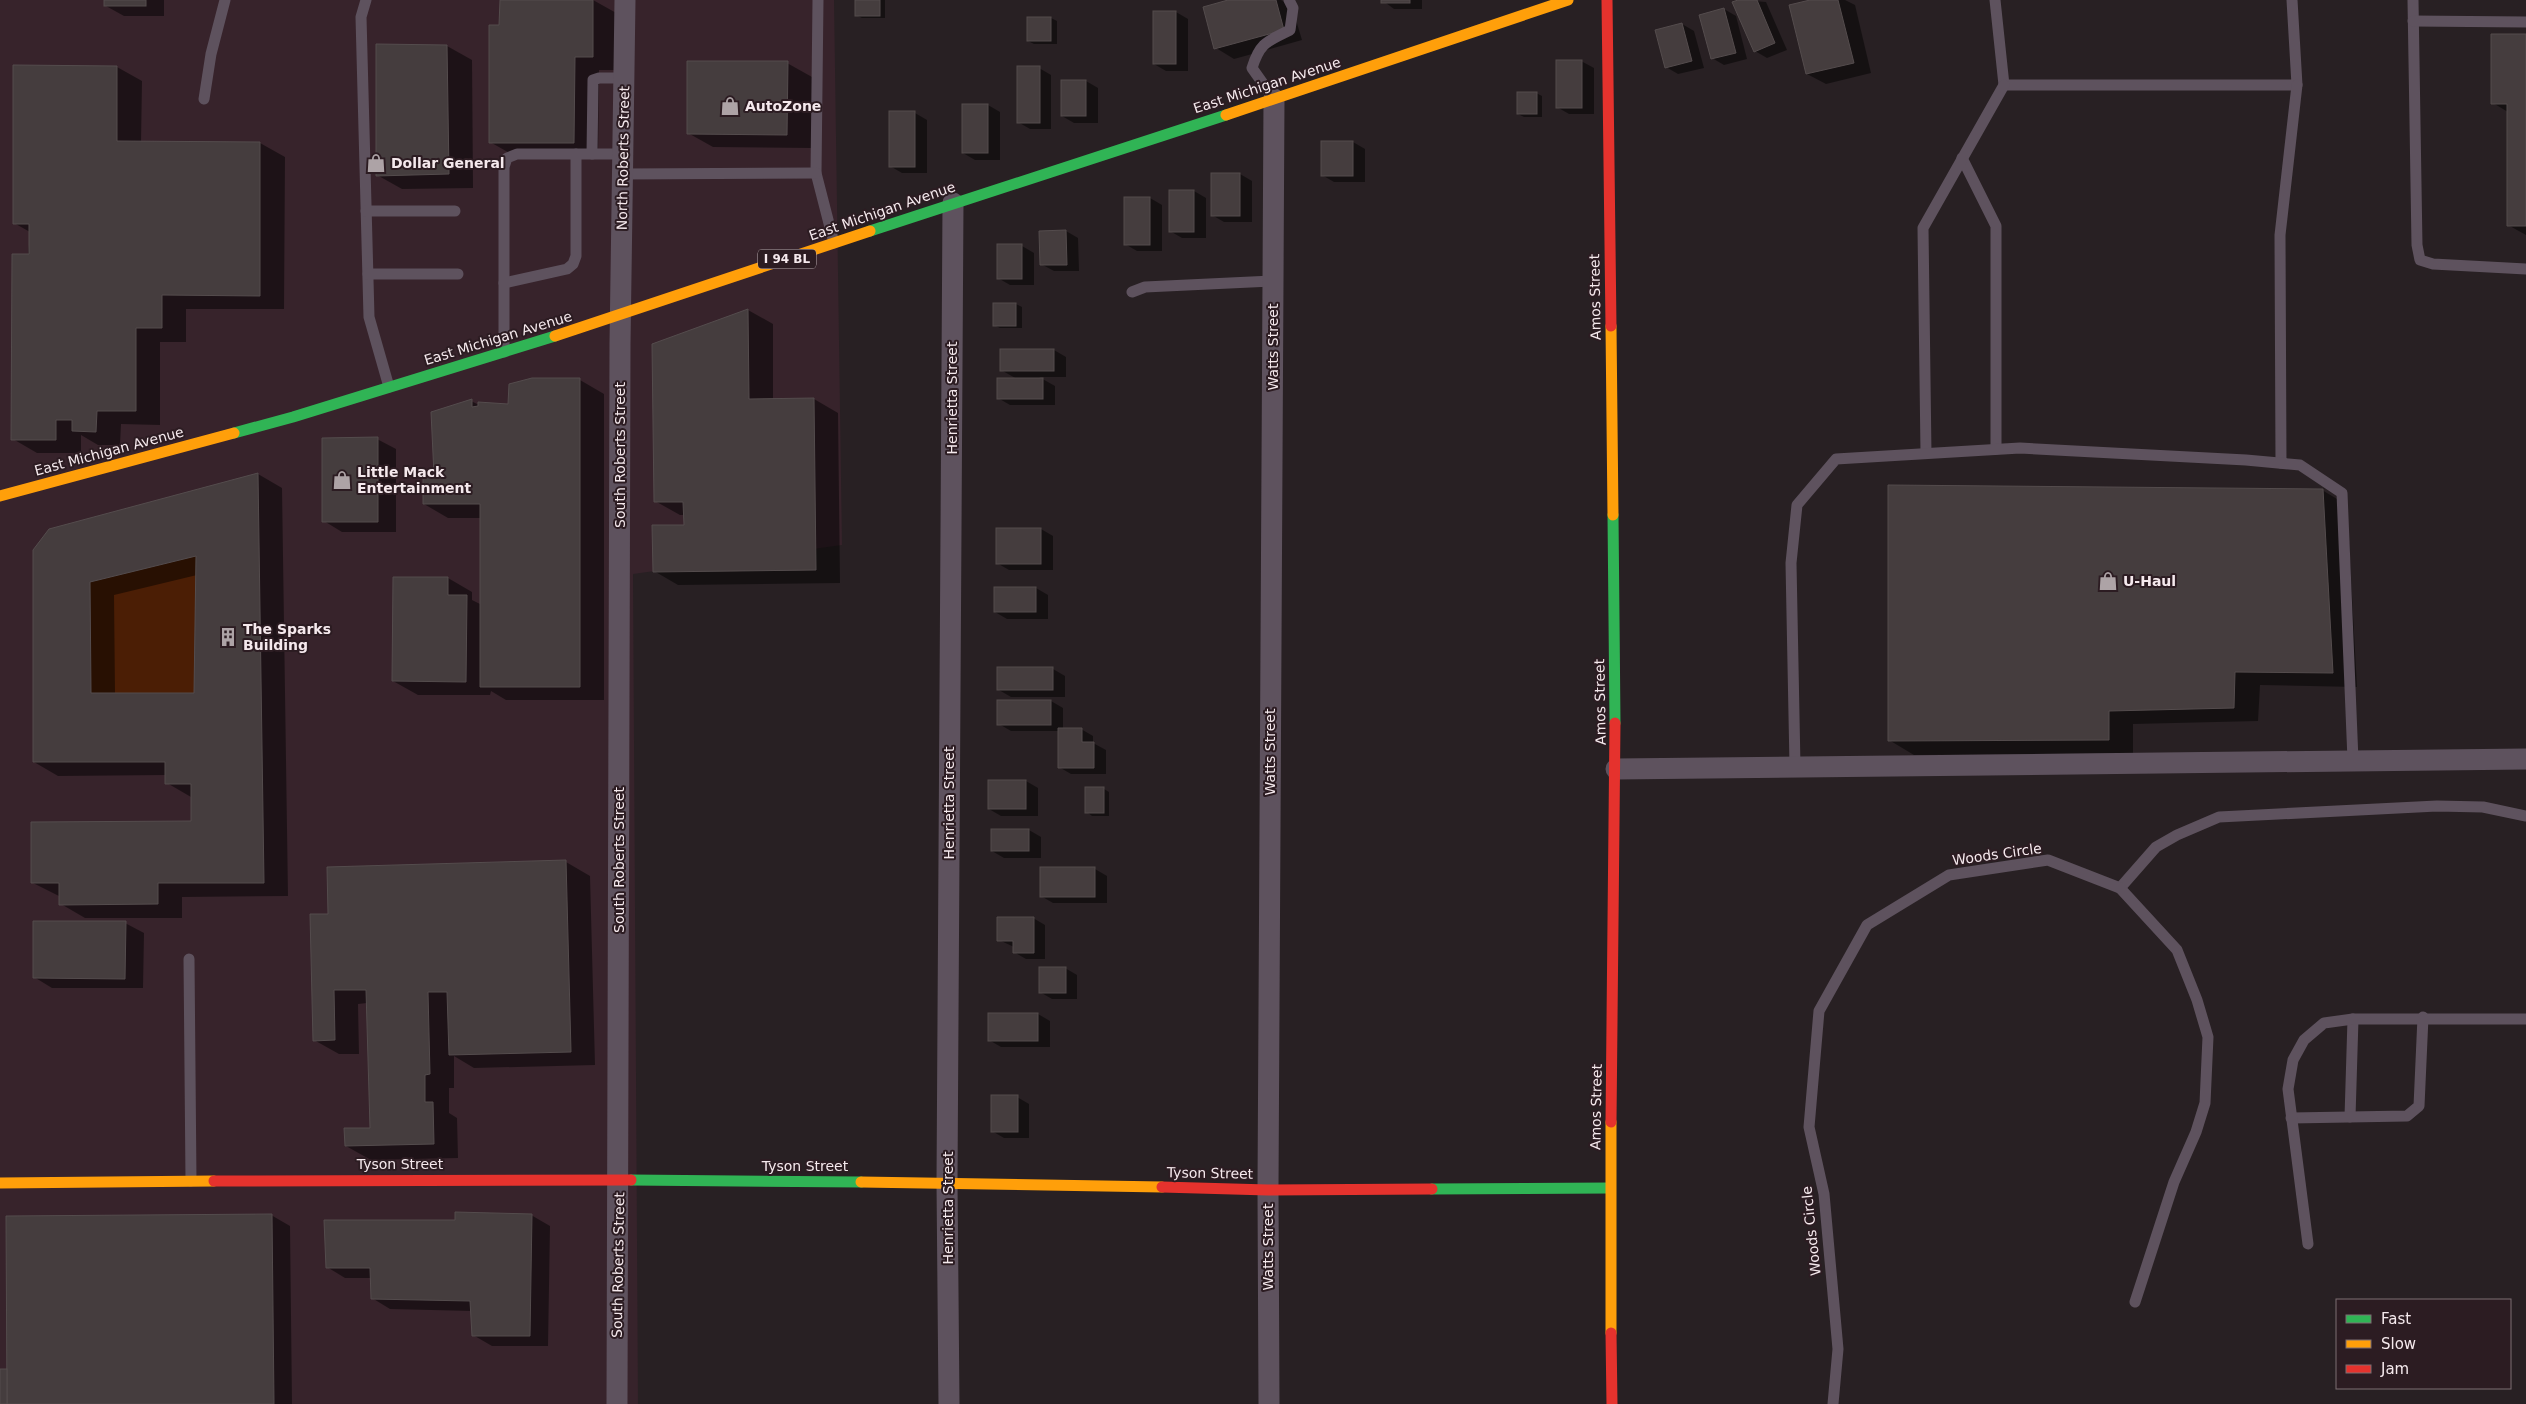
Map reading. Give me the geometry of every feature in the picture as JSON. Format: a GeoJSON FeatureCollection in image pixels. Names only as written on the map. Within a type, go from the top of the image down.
{"type":"FeatureCollection","features":[{"type":"Feature","properties":{"kind":"street","name":"North Roberts Street"},"geometry":{"type":"LineString","coordinates":[[621,316],[625,0]]}},
{"type":"Feature","properties":{"kind":"street","name":"East Michigan Avenue"},"geometry":{"type":"LineString","coordinates":[[0,496],[293,417],[621,316],[953,203],[1274,99],[1568,0]]}},
{"type":"Feature","properties":{"kind":"street","name":"Amos Street"},"geometry":{"type":"LineString","coordinates":[[1607,0],[1616,768],[1610,1188],[1612,1404]]}},
{"type":"Feature","properties":{"kind":"street","name":"Watts Street"},"geometry":{"type":"LineString","coordinates":[[1269,1404],[1268,1190],[1274,99]]}},
{"type":"Feature","properties":{"kind":"street","name":"Henrietta Street"},"geometry":{"type":"LineString","coordinates":[[949,1404],[947,1182],[953,203]]}},
{"type":"Feature","properties":{"kind":"street","name":"South Roberts Street"},"geometry":{"type":"LineString","coordinates":[[617,1404],[621,316]]}},
{"type":"Feature","properties":{"kind":"street"},"geometry":{"type":"LineString","coordinates":[[1616,768],[2526,759]]}},
{"type":"Feature","properties":{"kind":"street","name":"Tyson Street"},"geometry":{"type":"LineString","coordinates":[[0,1183],[619,1180],[947,1182],[1268,1190],[1610,1188]]}},
{"type":"Feature","properties":{"kind":"lane"},"geometry":{"type":"LineString","coordinates":[[204,99],[211,54],[225,0]]}},
{"type":"Feature","properties":{"kind":"lane"},"geometry":{"type":"LineString","coordinates":[[366,0],[361,17],[369,317],[389,387]]}},
{"type":"Feature","properties":{"kind":"lane"},"geometry":{"type":"LineString","coordinates":[[818,0],[816,173],[834,243]]}},
{"type":"Feature","properties":{"kind":"lane"},"geometry":{"type":"LineString","coordinates":[[1274,99],[1252,68],[1257,52],[1265,42],[1290,30],[1293,8],[1289,0]]}},
{"type":"Feature","properties":{"kind":"lane"},"geometry":{"type":"LineString","coordinates":[[1926,453],[1923,228],[2004,85],[1995,0]]}},
{"type":"Feature","properties":{"kind":"lane"},"geometry":{"type":"LineString","coordinates":[[2281,463],[2280,235],[2297,85],[2292,0]]}},
{"type":"Feature","properties":{"kind":"lane"},"geometry":{"type":"LineString","coordinates":[[2413,0],[2417,245],[2420,260],[2433,264],[2526,269]]}},
{"type":"Feature","properties":{"kind":"lane"},"geometry":{"type":"LineString","coordinates":[[2412,20],[2526,22]]}},
{"type":"Feature","properties":{"kind":"lane"},"geometry":{"type":"LineString","coordinates":[[592,154],[593,80],[599,78],[624,78]]}},
{"type":"Feature","properties":{"kind":"lane"},"geometry":{"type":"LineString","coordinates":[[2004,85],[2297,85]]}},
{"type":"Feature","properties":{"kind":"lane"},"geometry":{"type":"LineString","coordinates":[[504,352],[504,168],[507,158],[517,154],[592,154],[623,164],[816,173]]}},
{"type":"Feature","properties":{"kind":"lane"},"geometry":{"type":"LineString","coordinates":[[504,283],[567,268],[573,264],[576,256],[576,154]]}},
{"type":"Feature","properties":{"kind":"lane"},"geometry":{"type":"LineString","coordinates":[[1962,158],[1996,226],[1996,449]]}},
{"type":"Feature","properties":{"kind":"lane"},"geometry":{"type":"LineString","coordinates":[[366,211],[455,211]]}},
{"type":"Feature","properties":{"kind":"lane"},"geometry":{"type":"LineString","coordinates":[[368,274],[458,274]]}},
{"type":"Feature","properties":{"kind":"lane"},"geometry":{"type":"LineString","coordinates":[[1132,292],[1145,287],[1273,280]]}},
{"type":"Feature","properties":{"kind":"lane"},"geometry":{"type":"LineString","coordinates":[[1795,766],[1791,563],[1798,505],[1836,459],[2020,448],[2300,465],[2342,493],[2353,760]]}},
{"type":"Feature","properties":{"kind":"lane"},"geometry":{"type":"LineString","coordinates":[[2120,888],[2156,847],[2177,834],[2218,817],[2437,806],[2483,807],[2526,816]]}},
{"type":"Feature","properties":{"kind":"lane","name":"Woods Circle"},"geometry":{"type":"LineString","coordinates":[[1833,1404],[1838,1349],[1824,1194],[1809,1127],[1820,1011],[1867,925],[1949,875],[2048,860],[2120,888],[2177,950],[2197,1000],[2208,1037],[2205,1103],[2196,1132],[2174,1182],[2135,1302]]}},
{"type":"Feature","properties":{"kind":"lane"},"geometry":{"type":"LineString","coordinates":[[190,959],[191,1181]]}},
{"type":"Feature","properties":{"kind":"lane"},"geometry":{"type":"LineString","coordinates":[[2291,1118],[2407,1116],[2419,1106],[2423,1017]]}},
{"type":"Feature","properties":{"kind":"lane"},"geometry":{"type":"LineString","coordinates":[[2308,1244],[2288,1089],[2292,1060],[2304,1040],[2324,1023],[2353,1019],[2423,1017],[2526,1019]]}},
{"type":"Feature","properties":{"kind":"lane"},"geometry":{"type":"LineString","coordinates":[[2350,1117],[2353,1019]]}},
{"type":"Feature","properties":{"kind":"shaded area"},"geometry":{"type":"Polygon","coordinates":[[[0,0],[834,0],[842,545],[633,574],[638,1404],[0,1404],[0,0]]]}},
{"type":"Feature","properties":{"kind":"shaded area"},"geometry":{"type":"Polygon","coordinates":[[[196,556],[194,693],[91,693],[90,582],[196,556]]]}},
{"type":"Feature","properties":{"kind":"building"},"geometry":{"type":"Polygon","coordinates":[[[104,0],[146,0],[146,6],[104,6],[104,0]]]}},
{"type":"Feature","properties":{"kind":"building"},"geometry":{"type":"Polygon","coordinates":[[[500,0],[593,0],[593,57],[575,57],[574,143],[489,143],[489,25],[499,25],[500,0]]]}},
{"type":"Feature","properties":{"kind":"building"},"geometry":{"type":"Polygon","coordinates":[[[855,0],[880,0],[880,16],[855,16],[855,0]]]}},
{"type":"Feature","properties":{"kind":"building"},"geometry":{"type":"Polygon","coordinates":[[[1228,0],[1276,0],[1284,30],[1214,49],[1203,7],[1228,0]]]}},
{"type":"Feature","properties":{"kind":"building"},"geometry":{"type":"Polygon","coordinates":[[[1381,0],[1410,0],[1410,3],[1381,3],[1381,0]]]}},
{"type":"Feature","properties":{"kind":"building"},"geometry":{"type":"Polygon","coordinates":[[[1738,0],[1757,0],[1775,43],[1754,52],[1732,2],[1738,0]]]}},
{"type":"Feature","properties":{"kind":"building"},"geometry":{"type":"Polygon","coordinates":[[[1810,0],[1838,0],[1854,63],[1806,74],[1789,5],[1810,0]]]}},
{"type":"Feature","properties":{"kind":"building"},"geometry":{"type":"Polygon","coordinates":[[[1724,8],[1736,53],[1711,59],[1699,15],[1724,8]]]}},
{"type":"Feature","properties":{"kind":"building"},"geometry":{"type":"Polygon","coordinates":[[[1153,11],[1176,11],[1176,64],[1153,64],[1153,11]]]}},
{"type":"Feature","properties":{"kind":"building"},"geometry":{"type":"Polygon","coordinates":[[[1027,17],[1051,17],[1051,41],[1027,41],[1027,17]]]}},
{"type":"Feature","properties":{"kind":"building"},"geometry":{"type":"Polygon","coordinates":[[[1682,23],[1692,61],[1665,68],[1655,30],[1682,23]]]}},
{"type":"Feature","properties":{"kind":"building"},"geometry":{"type":"Polygon","coordinates":[[[2491,34],[2526,34],[2526,226],[2507,226],[2507,104],[2491,104],[2491,34]]]}},
{"type":"Feature","properties":{"kind":"building"},"geometry":{"type":"Polygon","coordinates":[[[376,44],[447,45],[449,174],[376,176],[376,44]]]}},
{"type":"Feature","properties":{"kind":"building"},"geometry":{"type":"Polygon","coordinates":[[[1556,60],[1582,60],[1582,108],[1556,108],[1556,60]]]}},
{"type":"Feature","properties":{"kind":"building"},"geometry":{"type":"Polygon","coordinates":[[[687,61],[788,61],[787,135],[687,134],[687,61]]]}},
{"type":"Feature","properties":{"kind":"building"},"geometry":{"type":"Polygon","coordinates":[[[13,65],[117,66],[117,141],[260,142],[260,296],[162,295],[162,328],[136,328],[136,411],[97,411],[96,432],[72,431],[72,420],[56,420],[56,440],[11,440],[12,254],[29,254],[29,224],[13,224],[13,65]]]}},
{"type":"Feature","properties":{"kind":"building"},"geometry":{"type":"Polygon","coordinates":[[[1017,66],[1040,66],[1040,123],[1017,123],[1017,66]]]}},
{"type":"Feature","properties":{"kind":"building"},"geometry":{"type":"Polygon","coordinates":[[[1061,80],[1086,80],[1086,116],[1061,116],[1061,80]]]}},
{"type":"Feature","properties":{"kind":"building"},"geometry":{"type":"Polygon","coordinates":[[[1517,92],[1537,92],[1537,114],[1517,114],[1517,92]]]}},
{"type":"Feature","properties":{"kind":"building"},"geometry":{"type":"Polygon","coordinates":[[[962,104],[988,104],[988,153],[962,153],[962,104]]]}},
{"type":"Feature","properties":{"kind":"building"},"geometry":{"type":"Polygon","coordinates":[[[889,111],[915,111],[915,167],[889,167],[889,111]]]}},
{"type":"Feature","properties":{"kind":"building"},"geometry":{"type":"Polygon","coordinates":[[[1321,141],[1353,141],[1353,176],[1321,176],[1321,141]]]}},
{"type":"Feature","properties":{"kind":"building"},"geometry":{"type":"Polygon","coordinates":[[[1211,173],[1240,173],[1240,216],[1211,216],[1211,173]]]}},
{"type":"Feature","properties":{"kind":"building"},"geometry":{"type":"Polygon","coordinates":[[[1169,190],[1194,190],[1194,232],[1169,232],[1169,190]]]}},
{"type":"Feature","properties":{"kind":"building"},"geometry":{"type":"Polygon","coordinates":[[[1124,197],[1150,197],[1150,245],[1124,245],[1124,197]]]}},
{"type":"Feature","properties":{"kind":"building"},"geometry":{"type":"Polygon","coordinates":[[[1066,230],[1067,265],[1040,265],[1039,231],[1066,230]]]}},
{"type":"Feature","properties":{"kind":"building"},"geometry":{"type":"Polygon","coordinates":[[[997,244],[1022,244],[1022,279],[997,279],[997,244]]]}},
{"type":"Feature","properties":{"kind":"building"},"geometry":{"type":"Polygon","coordinates":[[[993,303],[1016,303],[1016,326],[993,326],[993,303]]]}},
{"type":"Feature","properties":{"kind":"building"},"geometry":{"type":"Polygon","coordinates":[[[748,309],[749,399],[814,398],[816,570],[653,572],[652,525],[684,525],[683,502],[654,502],[652,344],[748,309]]]}},
{"type":"Feature","properties":{"kind":"building"},"geometry":{"type":"Polygon","coordinates":[[[1000,349],[1054,349],[1054,371],[1000,371],[1000,349]]]}},
{"type":"Feature","properties":{"kind":"building"},"geometry":{"type":"Polygon","coordinates":[[[532,378],[580,378],[580,687],[480,687],[480,504],[423,504],[423,475],[434,475],[431,412],[472,399],[472,407],[478,406],[478,402],[508,404],[509,384],[532,378]]]}},
{"type":"Feature","properties":{"kind":"building"},"geometry":{"type":"Polygon","coordinates":[[[997,378],[1043,378],[1043,399],[997,399],[997,378]]]}},
{"type":"Feature","properties":{"kind":"building"},"geometry":{"type":"Polygon","coordinates":[[[378,437],[378,522],[322,522],[322,438],[378,437]]]}},
{"type":"Feature","properties":{"kind":"building","name":"The Sparks Building"},"geometry":{"type":"Polygon","coordinates":[[[258,473],[264,883],[158,883],[158,904],[59,905],[59,883],[31,883],[31,822],[191,821],[191,784],[165,784],[165,762],[33,762],[33,550],[49,529],[258,473]],[[196,556],[90,582],[91,693],[194,693],[196,556]]]}},
{"type":"Feature","properties":{"kind":"building","name":"U-Haul"},"geometry":{"type":"Polygon","coordinates":[[[1888,485],[2323,489],[2333,673],[2235,672],[2234,708],[2109,711],[2109,740],[1888,741],[1888,485]]]}},
{"type":"Feature","properties":{"kind":"building"},"geometry":{"type":"Polygon","coordinates":[[[996,528],[1041,528],[1041,564],[996,564],[996,528]]]}},
{"type":"Feature","properties":{"kind":"building"},"geometry":{"type":"Polygon","coordinates":[[[393,577],[448,577],[448,595],[467,595],[466,682],[392,681],[393,577]]]}},
{"type":"Feature","properties":{"kind":"building"},"geometry":{"type":"Polygon","coordinates":[[[994,587],[1036,587],[1036,612],[994,612],[994,587]]]}},
{"type":"Feature","properties":{"kind":"building"},"geometry":{"type":"Polygon","coordinates":[[[997,667],[1053,667],[1053,690],[997,690],[997,667]]]}},
{"type":"Feature","properties":{"kind":"building"},"geometry":{"type":"Polygon","coordinates":[[[997,700],[1051,700],[1051,725],[997,725],[997,700]]]}},
{"type":"Feature","properties":{"kind":"building"},"geometry":{"type":"Polygon","coordinates":[[[1058,728],[1082,728],[1082,742],[1094,742],[1094,768],[1058,768],[1058,728]]]}},
{"type":"Feature","properties":{"kind":"building"},"geometry":{"type":"Polygon","coordinates":[[[988,780],[1026,780],[1026,809],[988,809],[988,780]]]}},
{"type":"Feature","properties":{"kind":"building"},"geometry":{"type":"Polygon","coordinates":[[[1085,787],[1104,787],[1104,813],[1085,813],[1085,787]]]}},
{"type":"Feature","properties":{"kind":"building"},"geometry":{"type":"Polygon","coordinates":[[[991,829],[1029,829],[1029,851],[991,851],[991,829]]]}},
{"type":"Feature","properties":{"kind":"building"},"geometry":{"type":"Polygon","coordinates":[[[566,860],[571,1052],[449,1055],[447,992],[428,992],[430,1074],[425,1075],[425,1102],[433,1102],[434,1144],[345,1146],[344,1128],[370,1128],[366,990],[334,990],[335,1040],[313,1041],[310,914],[328,914],[327,867],[566,860]]]}},
{"type":"Feature","properties":{"kind":"building"},"geometry":{"type":"Polygon","coordinates":[[[1040,867],[1095,867],[1095,897],[1040,897],[1040,867]]]}},
{"type":"Feature","properties":{"kind":"building"},"geometry":{"type":"Polygon","coordinates":[[[997,917],[1034,917],[1034,953],[1013,953],[1013,941],[997,941],[997,917]]]}},
{"type":"Feature","properties":{"kind":"building"},"geometry":{"type":"Polygon","coordinates":[[[33,921],[126,921],[125,979],[33,978],[33,921]]]}},
{"type":"Feature","properties":{"kind":"building"},"geometry":{"type":"Polygon","coordinates":[[[1039,967],[1066,967],[1066,993],[1039,993],[1039,967]]]}},
{"type":"Feature","properties":{"kind":"building"},"geometry":{"type":"Polygon","coordinates":[[[988,1013],[1038,1013],[1038,1041],[988,1041],[988,1013]]]}},
{"type":"Feature","properties":{"kind":"building"},"geometry":{"type":"Polygon","coordinates":[[[991,1095],[1018,1095],[1018,1132],[991,1132],[991,1095]]]}},
{"type":"Feature","properties":{"kind":"building"},"geometry":{"type":"Polygon","coordinates":[[[455,1212],[532,1214],[530,1336],[472,1336],[470,1301],[371,1299],[370,1268],[326,1268],[324,1220],[455,1220],[455,1212]]]}},
{"type":"Feature","properties":{"kind":"building"},"geometry":{"type":"Polygon","coordinates":[[[272,1214],[274,1404],[7,1404],[6,1216],[272,1214]]]}},
{"type":"Feature","properties":{"kind":"building"},"geometry":{"type":"Polygon","coordinates":[[[0,1369],[7,1369],[7,1404],[0,1404],[0,1369]]]}},
{"type":"Feature","properties":{"kind":"traffic: fast"},"geometry":{"type":"LineString","coordinates":[[870,231],[1226,115]]}},
{"type":"Feature","properties":{"kind":"traffic: fast"},"geometry":{"type":"LineString","coordinates":[[234,433],[293,417],[555,336]]}},
{"type":"Feature","properties":{"kind":"traffic: fast"},"geometry":{"type":"LineString","coordinates":[[1613,515],[1615,723]]}},
{"type":"Feature","properties":{"kind":"traffic: fast"},"geometry":{"type":"LineString","coordinates":[[631,1180],[861,1182]]}},
{"type":"Feature","properties":{"kind":"traffic: fast"},"geometry":{"type":"LineString","coordinates":[[1432,1189],[1610,1188]]}},
{"type":"Feature","properties":{"kind":"traffic: slow"},"geometry":{"type":"LineString","coordinates":[[1226,115],[1568,0]]}},
{"type":"Feature","properties":{"kind":"traffic: slow"},"geometry":{"type":"LineString","coordinates":[[555,336],[870,231]]}},
{"type":"Feature","properties":{"kind":"traffic: slow"},"geometry":{"type":"LineString","coordinates":[[1611,326],[1613,515]]}},
{"type":"Feature","properties":{"kind":"traffic: slow"},"geometry":{"type":"LineString","coordinates":[[0,496],[234,433]]}},
{"type":"Feature","properties":{"kind":"traffic: slow"},"geometry":{"type":"LineString","coordinates":[[1611,1122],[1611,1333]]}},
{"type":"Feature","properties":{"kind":"traffic: slow"},"geometry":{"type":"LineString","coordinates":[[0,1183],[214,1181]]}},
{"type":"Feature","properties":{"kind":"traffic: slow"},"geometry":{"type":"LineString","coordinates":[[861,1182],[1162,1187]]}},
{"type":"Feature","properties":{"kind":"traffic: jam"},"geometry":{"type":"LineString","coordinates":[[1607,0],[1611,326]]}},
{"type":"Feature","properties":{"kind":"traffic: jam"},"geometry":{"type":"LineString","coordinates":[[1611,1122],[1615,723]]}},
{"type":"Feature","properties":{"kind":"traffic: jam"},"geometry":{"type":"LineString","coordinates":[[214,1181],[631,1180]]}},
{"type":"Feature","properties":{"kind":"traffic: jam"},"geometry":{"type":"LineString","coordinates":[[1162,1187],[1268,1190],[1432,1189]]}},
{"type":"Feature","properties":{"kind":"traffic: jam"},"geometry":{"type":"LineString","coordinates":[[1611,1333],[1612,1404]]}},
{"type":"Feature","properties":{"kind":"place","name":"AutoZone"},"geometry":{"type":"Point","coordinates":[730,106]}},
{"type":"Feature","properties":{"kind":"place","name":"Dollar General"},"geometry":{"type":"Point","coordinates":[376,163]}},
{"type":"Feature","properties":{"kind":"place","name":"Little Mack Entertainment"},"geometry":{"type":"Point","coordinates":[342,480]}},
{"type":"Feature","properties":{"kind":"place","name":"U-Haul"},"geometry":{"type":"Point","coordinates":[2108,581]}},
{"type":"Feature","properties":{"kind":"place","name":"The Sparks Building"},"geometry":{"type":"Point","coordinates":[228,637]}}]}
